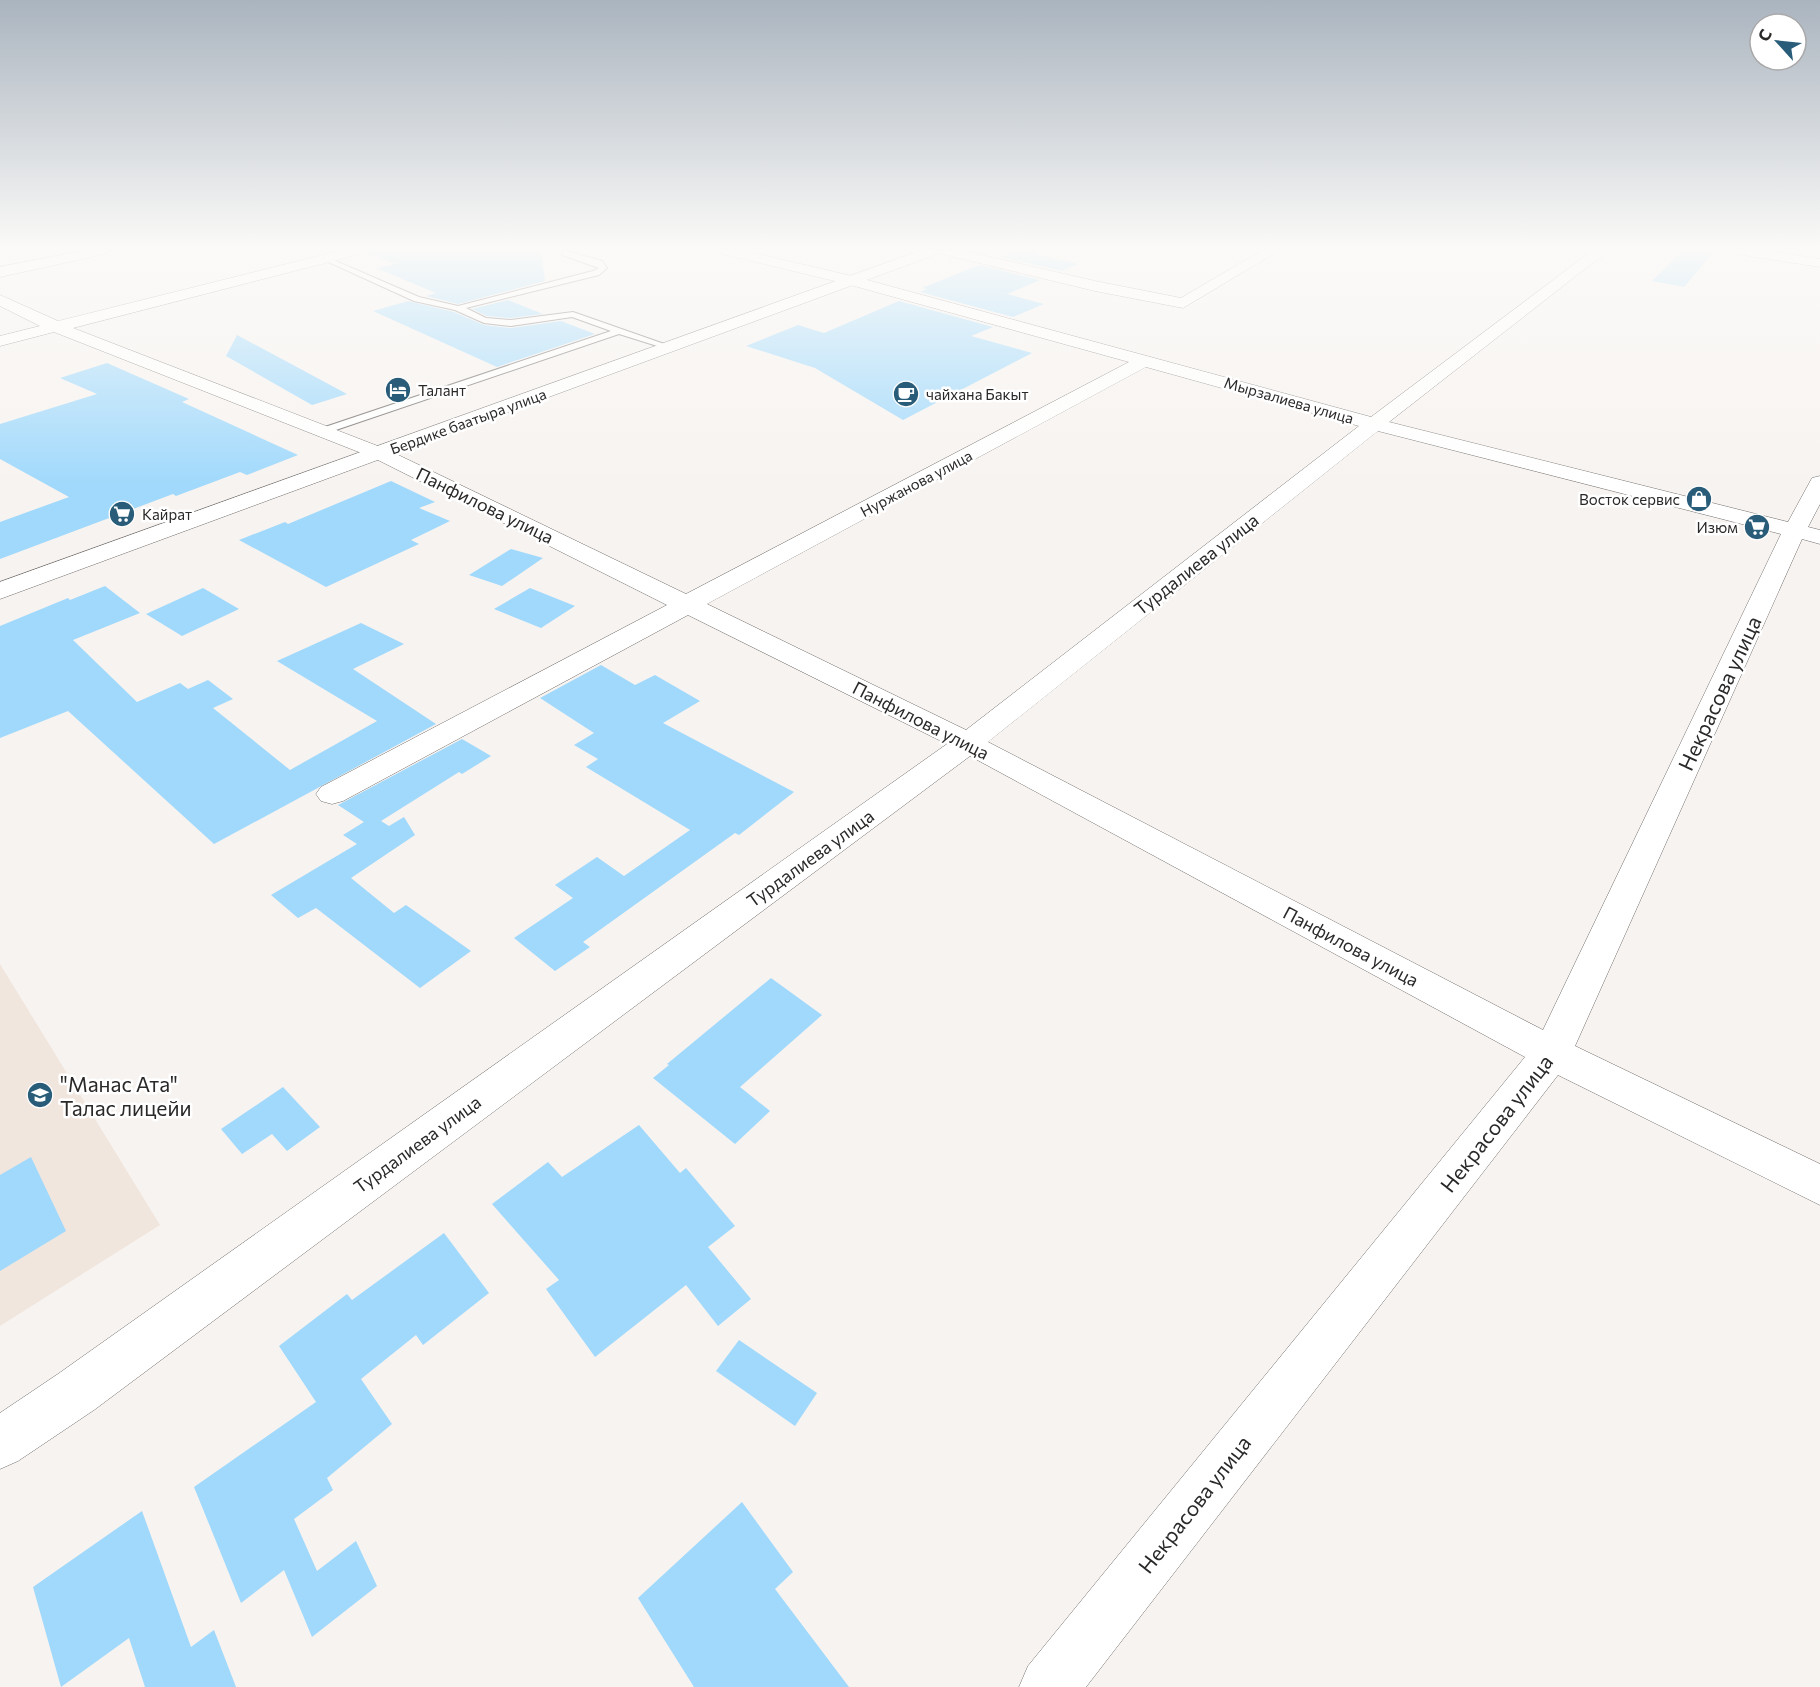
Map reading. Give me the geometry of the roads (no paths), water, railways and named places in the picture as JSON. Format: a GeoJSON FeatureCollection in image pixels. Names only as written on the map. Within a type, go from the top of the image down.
{"type":"FeatureCollection","features":[{"type":"Feature","properties":{"kind":"street"},"geometry":{"type":"LineString","coordinates":[[0,341],[49,329]]}},
{"type":"Feature","properties":{"kind":"street","name":"Панфилова улица"},"geometry":{"type":"LineString","coordinates":[[60,329],[381,454],[968,743],[1552,1053],[1820,1185]]}},
{"type":"Feature","properties":{"kind":"street","name":"Бердике баатыра улица"},"geometry":{"type":"LineString","coordinates":[[0,591],[719,329]]}},
{"type":"Feature","properties":{"kind":"street","name":"Мырзалиева улица"},"geometry":{"type":"LineString","coordinates":[[1028,329],[1374,424],[1807,534]]}},
{"type":"Feature","properties":{"kind":"street","name":"Турдалиева улица"},"geometry":{"type":"LineString","coordinates":[[0,1443],[76,1392],[968,743],[1499,329]]}},
{"type":"Feature","properties":{"kind":"street","name":"Нуржанова улица"},"geometry":{"type":"LineString","coordinates":[[332,794],[1144,361]]}},
{"type":"Feature","properties":{"kind":"street","name":"Некрасова улица"},"geometry":{"type":"LineString","coordinates":[[1049,1687],[1552,1053],[1807,534],[1820,483]]}},
{"type":"Feature","properties":{"kind":"lane"},"geometry":{"type":"LineString","coordinates":[[614,329],[667,348]]}},
{"type":"Feature","properties":{"kind":"lane"},"geometry":{"type":"LineString","coordinates":[[323,431],[620,331]]}},
{"type":"Feature","properties":{"kind":"place","name":"Талант"},"geometry":{"type":"Point","coordinates":[398,390]}},
{"type":"Feature","properties":{"kind":"place","name":"чайхана Бакыт"},"geometry":{"type":"Point","coordinates":[906,394]}},
{"type":"Feature","properties":{"kind":"place","name":"Восток сервис"},"geometry":{"type":"Point","coordinates":[1699,499]}},
{"type":"Feature","properties":{"kind":"place","name":"Кайрат"},"geometry":{"type":"Point","coordinates":[122,514]}},
{"type":"Feature","properties":{"kind":"place","name":"Изюм"},"geometry":{"type":"Point","coordinates":[1757,527]}},
{"type":"Feature","properties":{"kind":"place","name":"\"Манас Ата\" Талас лицейи"},"geometry":{"type":"Point","coordinates":[40,1095]}}]}
